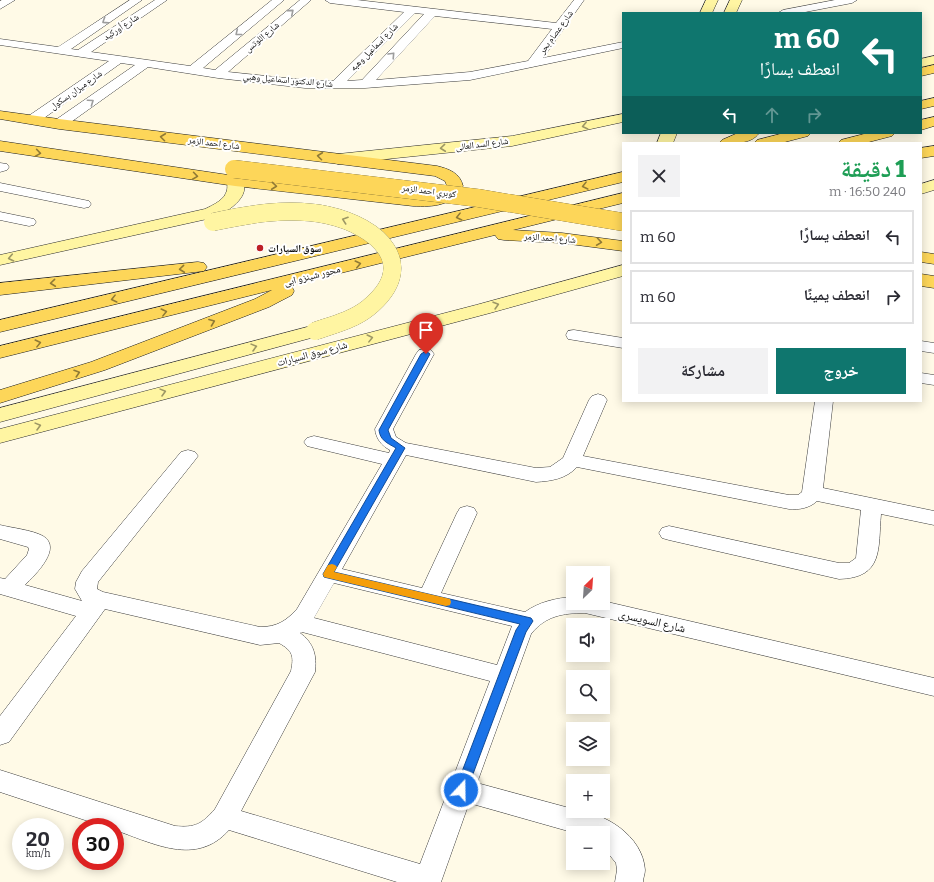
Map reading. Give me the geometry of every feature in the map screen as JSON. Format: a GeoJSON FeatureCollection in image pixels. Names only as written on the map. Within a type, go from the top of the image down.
{"type":"FeatureCollection","features":[{"type":"Feature","properties":{"kind":"main road"},"geometry":{"type":"LineString","coordinates":[[922,72],[934,69]]}},
{"type":"Feature","properties":{"kind":"main road"},"geometry":{"type":"LineString","coordinates":[[922,105],[934,102]]}},
{"type":"Feature","properties":{"kind":"main road","name":"شارع احمد الزمر"},"geometry":{"type":"LineString","coordinates":[[0,115],[59,124],[437,171],[451,177],[455,181],[456,186],[454,191],[449,195],[437,199],[413,201],[237,170]]}},
{"type":"Feature","properties":{"kind":"main road"},"geometry":{"type":"LineString","coordinates":[[922,124],[934,121]]}},
{"type":"Feature","properties":{"kind":"main road"},"geometry":{"type":"LineString","coordinates":[[0,124],[237,170]]}},
{"type":"Feature","properties":{"kind":"main road"},"geometry":{"type":"LineString","coordinates":[[729,142],[749,134]]}},
{"type":"Feature","properties":{"kind":"main road"},"geometry":{"type":"LineString","coordinates":[[766,142],[799,134]]}},
{"type":"Feature","properties":{"kind":"main road"},"geometry":{"type":"LineString","coordinates":[[850,142],[883,134]]}},
{"type":"Feature","properties":{"kind":"main road"},"geometry":{"type":"LineString","coordinates":[[0,135],[147,158],[237,170]]}},
{"type":"Feature","properties":{"kind":"main road"},"geometry":{"type":"LineString","coordinates":[[0,146],[237,170]]}},
{"type":"Feature","properties":{"kind":"main road"},"geometry":{"type":"LineString","coordinates":[[922,153],[934,151]]}},
{"type":"Feature","properties":{"kind":"main road","name":"كوبري احمد الزمر"},"geometry":{"type":"LineString","coordinates":[[237,170],[453,184],[622,210]]}},
{"type":"Feature","properties":{"kind":"main road","name":"كوبري احمد الزمر"},"geometry":{"type":"LineString","coordinates":[[237,170],[428,191],[622,222]]}},
{"type":"Feature","properties":{"kind":"main road"},"geometry":{"type":"LineString","coordinates":[[0,326],[290,256],[412,229],[622,177]]}},
{"type":"Feature","properties":{"kind":"main road","name":"محور شينزو ابى"},"geometry":{"type":"LineString","coordinates":[[0,352],[622,198]]}},
{"type":"Feature","properties":{"kind":"main road","name":"شارع احمد الزمر"},"geometry":{"type":"LineString","coordinates":[[477,235],[548,237],[622,246]]}},
{"type":"Feature","properties":{"kind":"main road"},"geometry":{"type":"LineString","coordinates":[[0,289],[290,256]]}},
{"type":"Feature","properties":{"kind":"main road"},"geometry":{"type":"LineString","coordinates":[[922,257],[934,259]]}},
{"type":"Feature","properties":{"kind":"main road"},"geometry":{"type":"LineString","coordinates":[[922,267],[934,270]]}},
{"type":"Feature","properties":{"kind":"main road"},"geometry":{"type":"LineString","coordinates":[[0,398],[98,366],[256,305],[281,294],[312,275]]}},
{"type":"Feature","properties":{"kind":"main road"},"geometry":{"type":"LineString","coordinates":[[922,280],[934,282]]}},
{"type":"Feature","properties":{"kind":"main road"},"geometry":{"type":"LineString","coordinates":[[922,292],[934,294]]}},
{"type":"Feature","properties":{"kind":"street"},"geometry":{"type":"LineString","coordinates":[[0,6],[10,0]]}},
{"type":"Feature","properties":{"kind":"street","name":"شارع أوركيد"},"geometry":{"type":"LineString","coordinates":[[60,51],[137,0]]}},
{"type":"Feature","properties":{"kind":"street","name":"شارع أوركيد"},"geometry":{"type":"LineString","coordinates":[[80,54],[162,0]]}},
{"type":"Feature","properties":{"kind":"street","name":"شارع اللوتس"},"geometry":{"type":"LineString","coordinates":[[193,70],[279,0]]}},
{"type":"Feature","properties":{"kind":"street","name":"شارع اللوتس"},"geometry":{"type":"LineString","coordinates":[[218,74],[306,0]]}},
{"type":"Feature","properties":{"kind":"street"},"geometry":{"type":"LineString","coordinates":[[330,0],[559,27]]}},
{"type":"Feature","properties":{"kind":"street","name":"شارع عصام بحر"},"geometry":{"type":"LineString","coordinates":[[532,64],[579,0]]}},
{"type":"Feature","properties":{"kind":"street"},"geometry":{"type":"LineString","coordinates":[[706,12],[712,0]]}},
{"type":"Feature","properties":{"kind":"street"},"geometry":{"type":"LineString","coordinates":[[730,12],[736,0]]}},
{"type":"Feature","properties":{"kind":"street"},"geometry":{"type":"LineString","coordinates":[[788,12],[852,0]]}},
{"type":"Feature","properties":{"kind":"street","name":"شارع اسماعيل وهبه"},"geometry":{"type":"LineString","coordinates":[[336,85],[412,10]]}},
{"type":"Feature","properties":{"kind":"street","name":"شارع اسماعيل وهبه"},"geometry":{"type":"LineString","coordinates":[[365,84],[432,12]]}},
{"type":"Feature","properties":{"kind":"street","name":"شارع الدكتور اسماعيل وهبي"},"geometry":{"type":"LineString","coordinates":[[0,42],[218,74],[305,84],[336,85],[451,78],[532,64],[622,45]]}},
{"type":"Feature","properties":{"kind":"street"},"geometry":{"type":"LineString","coordinates":[[922,54],[934,51]]}},
{"type":"Feature","properties":{"kind":"street","name":"شارع ميزان بسكول"},"geometry":{"type":"LineString","coordinates":[[32,120],[120,59]]}},
{"type":"Feature","properties":{"kind":"street"},"geometry":{"type":"LineString","coordinates":[[922,63],[934,60]]}},
{"type":"Feature","properties":{"kind":"street","name":"شارع ميزان بسكول"},"geometry":{"type":"LineString","coordinates":[[59,124],[146,63]]}},
{"type":"Feature","properties":{"kind":"street","name":"شارع السد العالى"},"geometry":{"type":"LineString","coordinates":[[338,159],[512,141],[552,134],[622,118]]}},
{"type":"Feature","properties":{"kind":"street"},"geometry":{"type":"LineString","coordinates":[[0,260],[210,214],[231,200],[236,191],[237,170]]}},
{"type":"Feature","properties":{"kind":"street"},"geometry":{"type":"LineString","coordinates":[[922,174],[934,171]]}},
{"type":"Feature","properties":{"kind":"street"},"geometry":{"type":"LineString","coordinates":[[922,189],[934,185]]}},
{"type":"Feature","properties":{"kind":"street"},"geometry":{"type":"LineString","coordinates":[[0,187],[84,204]]}},
{"type":"Feature","properties":{"kind":"street"},"geometry":{"type":"LineString","coordinates":[[0,273],[213,222],[249,214],[269,212],[309,212],[345,220],[373,234],[383,242],[390,253],[393,264],[392,275],[388,286],[380,298],[351,318],[315,331],[0,415]]}},
{"type":"Feature","properties":{"kind":"street"},"geometry":{"type":"LineString","coordinates":[[0,216],[29,222]]}},
{"type":"Feature","properties":{"kind":"street","name":"شارع سوق السيارات"},"geometry":{"type":"LineString","coordinates":[[0,436],[482,309],[622,270]]}},
{"type":"Feature","properties":{"kind":"street"},"geometry":{"type":"LineString","coordinates":[[574,335],[622,343]]}},
{"type":"Feature","properties":{"kind":"street"},"geometry":{"type":"LineString","coordinates":[[922,346],[934,348]]}},
{"type":"Feature","properties":{"kind":"street"},"geometry":{"type":"LineString","coordinates":[[397,454],[384,435],[384,430],[426,354]]}},
{"type":"Feature","properties":{"kind":"street"},"geometry":{"type":"LineString","coordinates":[[922,378],[934,380]]}},
{"type":"Feature","properties":{"kind":"street"},"geometry":{"type":"LineString","coordinates":[[314,442],[536,475],[548,475],[559,472],[567,467],[572,460],[598,400]]}},
{"type":"Feature","properties":{"kind":"street"},"geometry":{"type":"LineString","coordinates":[[572,460],[789,502],[804,501],[812,494],[824,402]]}},
{"type":"Feature","properties":{"kind":"street"},"geometry":{"type":"LineString","coordinates":[[5,588],[260,636],[271,636],[290,628],[328,574],[397,454]]}},
{"type":"Feature","properties":{"kind":"street"},"geometry":{"type":"LineString","coordinates":[[96,606],[93,598],[88,594],[86,583],[188,456]]}},
{"type":"Feature","properties":{"kind":"street"},"geometry":{"type":"LineString","coordinates":[[812,494],[934,518]]}},
{"type":"Feature","properties":{"kind":"street"},"geometry":{"type":"LineString","coordinates":[[669,533],[839,571],[848,571],[863,565],[866,559],[872,506]]}},
{"type":"Feature","properties":{"kind":"street"},"geometry":{"type":"LineString","coordinates":[[428,598],[467,513]]}},
{"type":"Feature","properties":{"kind":"street"},"geometry":{"type":"LineString","coordinates":[[0,532],[35,541],[39,544],[40,548],[36,557],[5,588]]}},
{"type":"Feature","properties":{"kind":"street"},"geometry":{"type":"LineString","coordinates":[[224,817],[427,880],[505,676],[521,630],[527,621],[328,574]]}},
{"type":"Feature","properties":{"kind":"street","name":"شارع السويسرى"},"geometry":{"type":"LineString","coordinates":[[527,621],[553,606],[568,604],[585,605],[934,687]]}},
{"type":"Feature","properties":{"kind":"street"},"geometry":{"type":"LineString","coordinates":[[0,735],[96,606]]}},
{"type":"Feature","properties":{"kind":"street"},"geometry":{"type":"LineString","coordinates":[[290,628],[505,676]]}},
{"type":"Feature","properties":{"kind":"street"},"geometry":{"type":"LineString","coordinates":[[0,780],[176,838],[189,840],[203,836],[216,828],[224,817],[303,672],[305,660],[302,648],[294,639],[290,628]]}},
{"type":"Feature","properties":{"kind":"street"},"geometry":{"type":"LineString","coordinates":[[461,790],[596,827],[609,834],[620,844],[627,856],[631,870],[629,882]]}},
{"type":"Feature","properties":{"kind":"slow traffic"},"geometry":{"type":"LineString","coordinates":[[332,567],[328,574],[446,602]]}},
{"type":"Feature","properties":{"kind":"place","name":"سوق السيارات"},"geometry":{"type":"Point","coordinates":[260,248]}},
{"type":"Feature","properties":{"kind":"route"},"geometry":{"type":"LineString","coordinates":[[426,354],[384,430],[384,435],[387,440],[401,448],[328,574],[527,621],[521,630],[461,790]]}}]}
